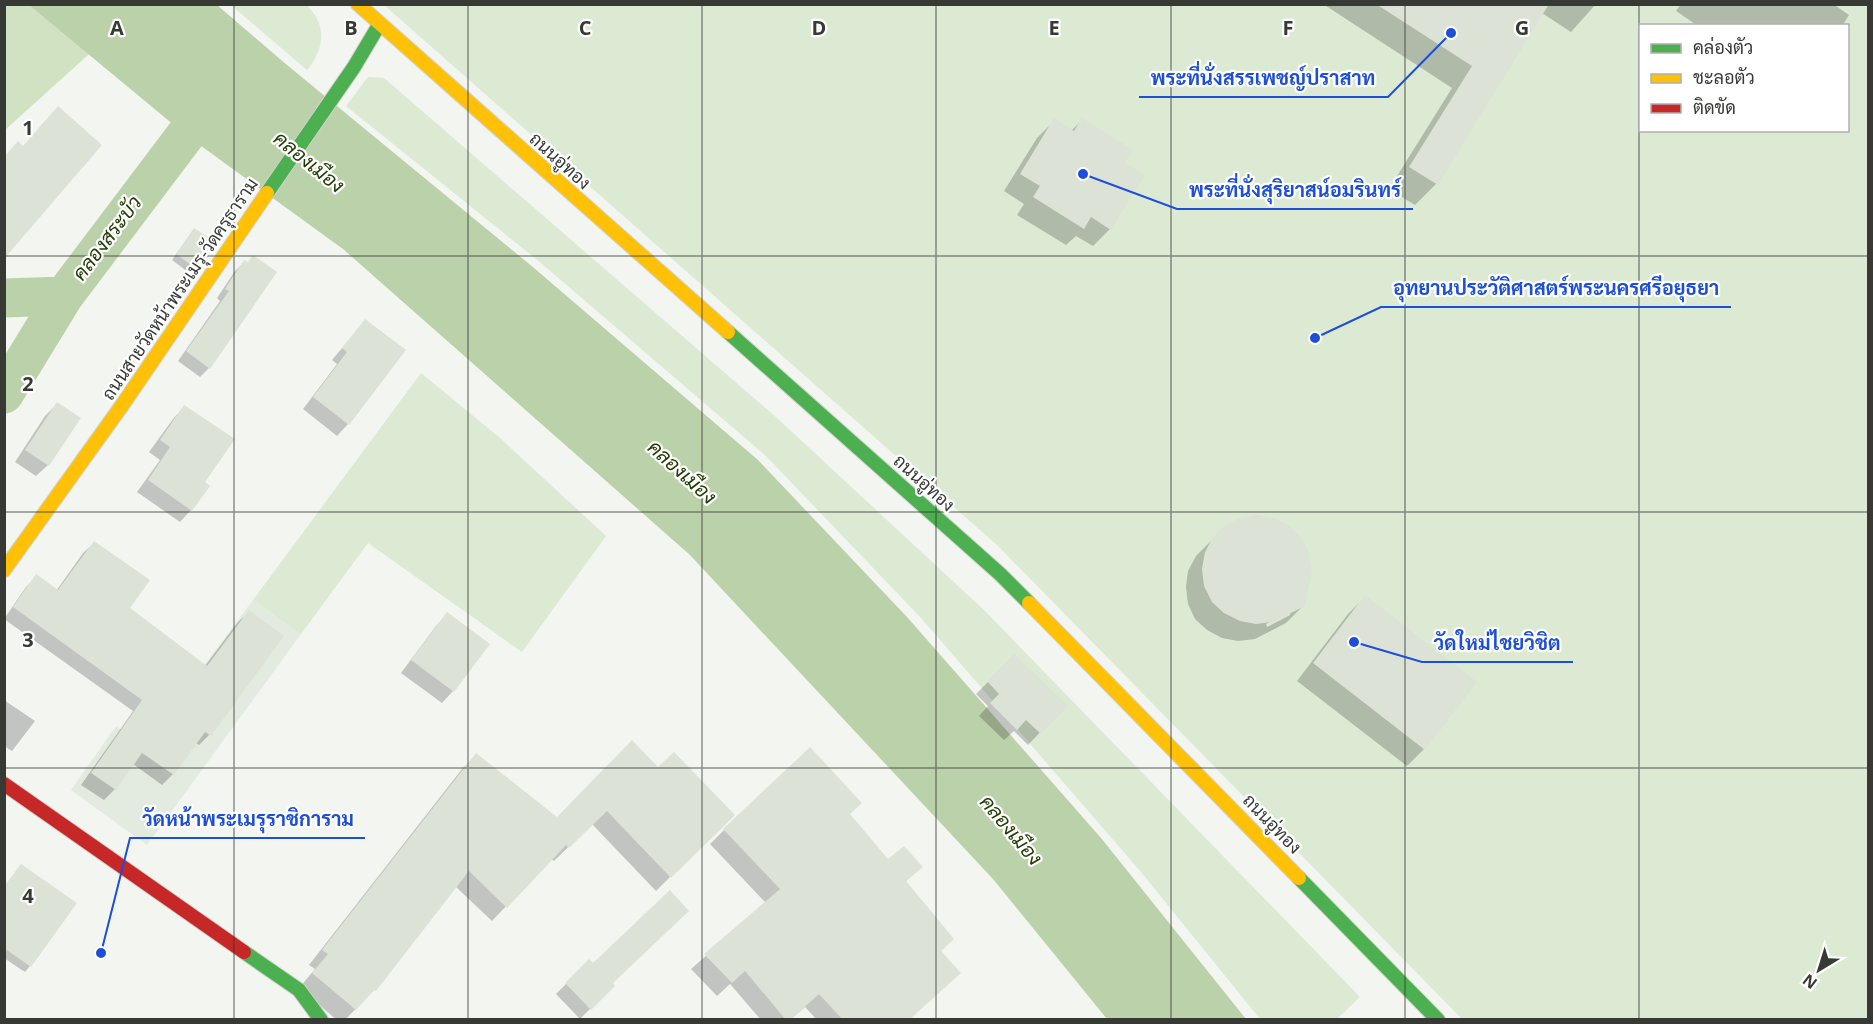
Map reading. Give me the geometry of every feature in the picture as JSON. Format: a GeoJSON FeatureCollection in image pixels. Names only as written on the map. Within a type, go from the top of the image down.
{"type":"FeatureCollection","features":[{"type":"Feature","properties":{"kind":"main road","name":"ถนนอู่ทอง"},"geometry":{"type":"LineString","coordinates":[[358,4],[1000,574],[1437,1020]]}},
{"type":"Feature","properties":{"kind":"main road","name":"ถนนสายวัดหน้าพระเมรุ-วัดครุธาราม"},"geometry":{"type":"LineString","coordinates":[[4,570],[123,404],[354,67],[379,25]]}},
{"type":"Feature","properties":{"kind":"main road"},"geometry":{"type":"LineString","coordinates":[[4,784],[299,990],[321,1020]]}},
{"type":"Feature","properties":{"kind":"shaded area"},"geometry":{"type":"Polygon","coordinates":[[[5,5],[29,5],[89,54],[5,130],[5,5]]]}},
{"type":"Feature","properties":{"kind":"shaded area"},"geometry":{"type":"Polygon","coordinates":[[[231,5],[307,5],[317,19],[321,41],[307,70],[231,5]]]}},
{"type":"Feature","properties":{"kind":"shaded area"},"geometry":{"type":"Polygon","coordinates":[[[384,5],[1868,5],[1868,1019],[1462,1019],[997,545],[384,5]]]}},
{"type":"Feature","properties":{"kind":"shaded area"},"geometry":{"type":"Polygon","coordinates":[[[368,77],[384,78],[777,418],[985,611],[1360,997],[1337,1019],[1260,1019],[1141,872],[922,619],[765,455],[541,263],[346,106],[368,77]]]}},
{"type":"Feature","properties":{"kind":"shaded area"},"geometry":{"type":"Polygon","coordinates":[[[421,373],[500,438],[606,536],[522,652],[368,543],[301,634],[253,600],[421,373]]]}},
{"type":"Feature","properties":{"kind":"shaded area"},"geometry":{"type":"Polygon","coordinates":[[[253,600],[301,634],[147,845],[71,790],[116,726],[144,746],[253,600]]]}},
{"type":"Feature","properties":{"kind":"water","name":"คลองเมือง"},"geometry":{"type":"Polygon","coordinates":[[[29,5],[217,5],[534,268],[758,460],[907,617],[1101,838],[1246,1019],[1107,1019],[993,879],[690,555],[343,249],[186,135],[29,5]]]}},
{"type":"Feature","properties":{"kind":"building"},"geometry":{"type":"Polygon","coordinates":[[[1376,4],[1549,4],[1438,185],[1409,167],[1472,66],[1376,4]]]}},
{"type":"Feature","properties":{"kind":"building"},"geometry":{"type":"Polygon","coordinates":[[[58,106],[102,145],[4,259],[4,157],[18,141],[23,146],[58,106]]]}},
{"type":"Feature","properties":{"kind":"building"},"geometry":{"type":"Polygon","coordinates":[[[1054,118],[1074,131],[1082,118],[1133,150],[1125,163],[1145,175],[1111,230],[1091,217],[1084,229],[1033,197],[1040,186],[1020,174],[1054,118]]]}},
{"type":"Feature","properties":{"kind":"building"},"geometry":{"type":"Polygon","coordinates":[[[194,228],[213,240],[194,267],[176,254],[194,228]]]}},
{"type":"Feature","properties":{"kind":"building"},"geometry":{"type":"Polygon","coordinates":[[[253,255],[277,272],[210,369],[186,351],[229,291],[225,289],[244,260],[248,262],[253,255]]]}},
{"type":"Feature","properties":{"kind":"building"},"geometry":{"type":"Polygon","coordinates":[[[365,319],[406,350],[349,425],[313,397],[347,352],[342,348],[365,319]]]}},
{"type":"Feature","properties":{"kind":"building"},"geometry":{"type":"Polygon","coordinates":[[[57,402],[81,418],[49,466],[25,450],[57,402]]]}},
{"type":"Feature","properties":{"kind":"building"},"geometry":{"type":"Polygon","coordinates":[[[184,405],[235,439],[205,482],[210,486],[192,511],[148,480],[170,447],[160,440],[184,405]]]}},
{"type":"Feature","properties":{"kind":"building"},"geometry":{"type":"Polygon","coordinates":[[[1257,515],[1274,518],[1289,526],[1302,538],[1309,553],[1312,571],[1305,606],[1273,622],[1256,624],[1240,621],[1224,613],[1212,602],[1204,586],[1202,569],[1205,552],[1213,537],[1225,525],[1240,518],[1257,515]]]}},
{"type":"Feature","properties":{"kind":"building"},"geometry":{"type":"Polygon","coordinates":[[[94,541],[150,580],[130,608],[207,666],[249,610],[284,636],[211,736],[205,732],[174,775],[142,753],[116,790],[91,773],[142,700],[13,607],[36,574],[58,590],[94,541]]]}},
{"type":"Feature","properties":{"kind":"building"},"geometry":{"type":"Polygon","coordinates":[[[1365,595],[1477,682],[1425,750],[1313,663],[1365,595]]]}},
{"type":"Feature","properties":{"kind":"building"},"geometry":{"type":"Polygon","coordinates":[[[447,612],[490,644],[454,692],[411,660],[447,612]]]}},
{"type":"Feature","properties":{"kind":"building"},"geometry":{"type":"Polygon","coordinates":[[[1014,654],[1068,706],[1041,734],[1026,720],[1017,730],[990,703],[999,694],[987,681],[1014,654]]]}},
{"type":"Feature","properties":{"kind":"building"},"geometry":{"type":"Polygon","coordinates":[[[632,740],[658,767],[674,752],[735,815],[671,878],[607,811],[569,848],[566,845],[507,908],[469,871],[376,991],[374,990],[356,1010],[312,973],[328,954],[322,950],[476,753],[557,817],[632,740]]]}},
{"type":"Feature","properties":{"kind":"building"},"geometry":{"type":"Polygon","coordinates":[[[810,747],[862,803],[850,814],[888,859],[904,846],[923,867],[906,881],[954,939],[941,951],[961,973],[909,1020],[843,1020],[819,994],[790,1020],[786,1020],[745,971],[732,983],[704,954],[780,889],[723,829],[810,747]]]}},
{"type":"Feature","properties":{"kind":"building"},"geometry":{"type":"Polygon","coordinates":[[[21,864],[77,903],[31,967],[4,948],[4,887],[21,864]]]}},
{"type":"Feature","properties":{"kind":"building"},"geometry":{"type":"Polygon","coordinates":[[[670,890],[689,911],[613,983],[615,986],[591,1010],[565,983],[589,959],[593,963],[670,890]]]}},
{"type":"Feature","properties":{"kind":"waterway","name":"คลองสระบัว"},"geometry":{"type":"LineString","coordinates":[[4,394],[64,296],[218,92]]}},
{"type":"Feature","properties":{"kind":"waterway"},"geometry":{"type":"LineString","coordinates":[[4,298],[64,296]]}},
{"type":"Feature","properties":{"kind":"traffic: fast"},"geometry":{"type":"LineString","coordinates":[[267,193],[354,67],[379,25]]}},
{"type":"Feature","properties":{"kind":"traffic: fast"},"geometry":{"type":"LineString","coordinates":[[728,332],[1000,574],[1029,603]]}},
{"type":"Feature","properties":{"kind":"traffic: fast"},"geometry":{"type":"LineString","coordinates":[[1299,878],[1438,1020]]}},
{"type":"Feature","properties":{"kind":"traffic: fast"},"geometry":{"type":"LineString","coordinates":[[244,952],[299,990],[321,1020]]}},
{"type":"Feature","properties":{"kind":"traffic: slow"},"geometry":{"type":"LineString","coordinates":[[358,4],[728,332]]}},
{"type":"Feature","properties":{"kind":"traffic: slow"},"geometry":{"type":"LineString","coordinates":[[4,570],[123,404],[267,193]]}},
{"type":"Feature","properties":{"kind":"traffic: slow"},"geometry":{"type":"LineString","coordinates":[[1029,603],[1299,878]]}},
{"type":"Feature","properties":{"kind":"traffic: jam"},"geometry":{"type":"LineString","coordinates":[[4,784],[244,952]]}},
{"type":"Feature","properties":{"kind":"place","name":"พระที่นั่งสรรเพชญ์ปราสาท"},"geometry":{"type":"Point","coordinates":[1451,33]}},
{"type":"Feature","properties":{"kind":"place","name":"พระที่นั่งสุริยาสน์อมรินทร์"},"geometry":{"type":"Point","coordinates":[1083,174]}},
{"type":"Feature","properties":{"kind":"place","name":"อุทยานประวัติศาสตร์พระนครศรีอยุธยา"},"geometry":{"type":"Point","coordinates":[1315,338]}},
{"type":"Feature","properties":{"kind":"place","name":"วัดใหม่ไชยวิชิต"},"geometry":{"type":"Point","coordinates":[1354,642]}},
{"type":"Feature","properties":{"kind":"place","name":"วัดหน้าพระเมรุราชิการาม"},"geometry":{"type":"Point","coordinates":[101,953]}}]}
